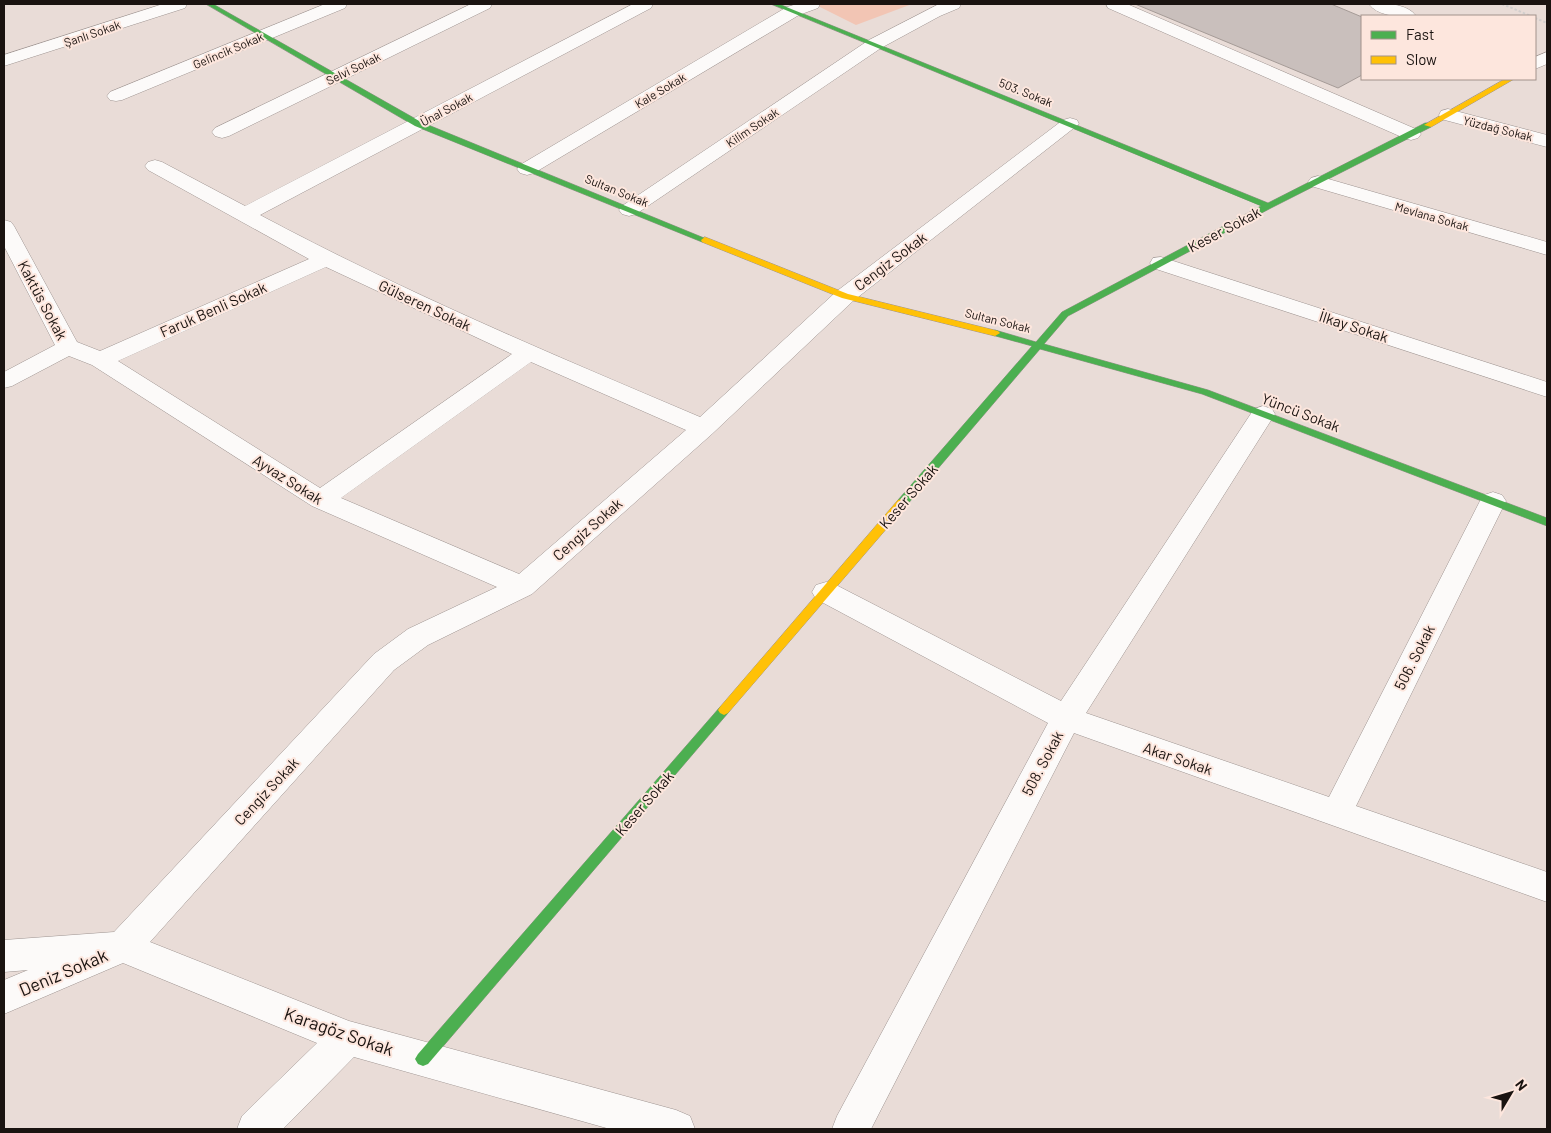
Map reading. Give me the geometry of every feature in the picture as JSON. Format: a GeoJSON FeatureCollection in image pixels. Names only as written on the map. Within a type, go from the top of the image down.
{"type":"FeatureCollection","features":[{"type":"Feature","properties":{"kind":"street","name":"Şanlı Sokak"},"geometry":{"type":"LineString","coordinates":[[4,61],[179,4]]}},
{"type":"Feature","properties":{"kind":"street","name":"Sultan Sokak"},"geometry":{"type":"LineString","coordinates":[[209,4],[418,124],[845,296],[1038,344]]}},
{"type":"Feature","properties":{"kind":"street","name":"Gelincik Sokak"},"geometry":{"type":"LineString","coordinates":[[116,96],[339,4]]}},
{"type":"Feature","properties":{"kind":"street","name":"Selvi Sokak"},"geometry":{"type":"LineString","coordinates":[[222,132],[484,4]]}},
{"type":"Feature","properties":{"kind":"street","name":"Ünal Sokak"},"geometry":{"type":"LineString","coordinates":[[246,214],[645,4]]}},
{"type":"Feature","properties":{"kind":"street","name":"503. Sokak"},"geometry":{"type":"LineString","coordinates":[[774,4],[1268,206]]}},
{"type":"Feature","properties":{"kind":"street","name":"Kale Sokak"},"geometry":{"type":"LineString","coordinates":[[527,168],[793,11],[812,4]]}},
{"type":"Feature","properties":{"kind":"street","name":"Kilim Sokak"},"geometry":{"type":"LineString","coordinates":[[630,210],[875,44],[934,12],[953,4]]}},
{"type":"Feature","properties":{"kind":"street"},"geometry":{"type":"LineString","coordinates":[[1114,4],[1411,134]]}},
{"type":"Feature","properties":{"kind":"street"},"geometry":{"type":"LineString","coordinates":[[1377,4],[1405,15]]}},
{"type":"Feature","properties":{"kind":"street"},"geometry":{"type":"LineString","coordinates":[[1536,63],[1547,57]]}},
{"type":"Feature","properties":{"kind":"street","name":"Keser Sokak"},"geometry":{"type":"LineString","coordinates":[[423,1060],[1065,314],[1268,206],[1448,115],[1508,80]]}},
{"type":"Feature","properties":{"kind":"street","name":"Yüzdağ Sokak"},"geometry":{"type":"LineString","coordinates":[[1448,115],[1547,141]]}},
{"type":"Feature","properties":{"kind":"street","name":"Cengiz Sokak"},"geometry":{"type":"LineString","coordinates":[[123,947],[384,662],[418,636],[522,587],[703,428],[845,296],[1070,124]]}},
{"type":"Feature","properties":{"kind":"street","name":"Gülseren Sokak"},"geometry":{"type":"LineString","coordinates":[[155,166],[326,259],[529,353],[703,428]]}},
{"type":"Feature","properties":{"kind":"street","name":"Mevlana Sokak"},"geometry":{"type":"LineString","coordinates":[[1318,182],[1547,248]]}},
{"type":"Feature","properties":{"kind":"street","name":"Kaktüs Sokak"},"geometry":{"type":"LineString","coordinates":[[4,226],[68,347]]}},
{"type":"Feature","properties":{"kind":"street","name":"Faruk Benli Sokak"},"geometry":{"type":"LineString","coordinates":[[100,360],[326,259]]}},
{"type":"Feature","properties":{"kind":"street","name":"İlkay Sokak"},"geometry":{"type":"LineString","coordinates":[[1161,263],[1547,390]]}},
{"type":"Feature","properties":{"kind":"street","name":"Yüncü Sokak"},"geometry":{"type":"LineString","coordinates":[[1038,344],[1204,392],[1547,522]]}},
{"type":"Feature","properties":{"kind":"street"},"geometry":{"type":"LineString","coordinates":[[4,381],[68,347]]}},
{"type":"Feature","properties":{"kind":"street","name":"Ayvaz Sokak"},"geometry":{"type":"LineString","coordinates":[[68,347],[100,360],[321,500],[522,587]]}},
{"type":"Feature","properties":{"kind":"street"},"geometry":{"type":"LineString","coordinates":[[321,500],[529,353]]}},
{"type":"Feature","properties":{"kind":"street","name":"508. Sokak"},"geometry":{"type":"LineString","coordinates":[[851,1129],[1066,718],[1263,414]]}},
{"type":"Feature","properties":{"kind":"street","name":"506. Sokak"},"geometry":{"type":"LineString","coordinates":[[1337,813],[1493,501]]}},
{"type":"Feature","properties":{"kind":"street","name":"Akar Sokak"},"geometry":{"type":"LineString","coordinates":[[826,592],[1066,718],[1547,886]]}},
{"type":"Feature","properties":{"kind":"street","name":"Karagöz Sokak"},"geometry":{"type":"LineString","coordinates":[[4,956],[123,947],[348,1038],[627,1123],[676,1129]]}},
{"type":"Feature","properties":{"kind":"street","name":"Deniz Sokak"},"geometry":{"type":"LineString","coordinates":[[4,997],[123,947]]}},
{"type":"Feature","properties":{"kind":"street"},"geometry":{"type":"LineString","coordinates":[[256,1129],[348,1038]]}},
{"type":"Feature","properties":{"kind":"path"},"geometry":{"type":"LineString","coordinates":[[1502,4],[1529,15]]}},
{"type":"Feature","properties":{"kind":"shaded area"},"geometry":{"type":"Polygon","coordinates":[[[912,4],[856,25],[816,5],[912,4]]]}},
{"type":"Feature","properties":{"kind":"building"},"geometry":{"type":"Polygon","coordinates":[[[1135,4],[1331,4],[1361,17],[1361,76],[1338,88],[1135,4]]]}},
{"type":"Feature","properties":{"kind":"traffic: fast"},"geometry":{"type":"LineString","coordinates":[[209,4],[418,124],[705,240]]}},
{"type":"Feature","properties":{"kind":"traffic: fast"},"geometry":{"type":"LineString","coordinates":[[774,4],[1268,206]]}},
{"type":"Feature","properties":{"kind":"traffic: fast"},"geometry":{"type":"LineString","coordinates":[[902,503],[1065,314],[1268,206],[1428,125]]}},
{"type":"Feature","properties":{"kind":"traffic: fast"},"geometry":{"type":"LineString","coordinates":[[995,333],[1205,392],[1547,522]]}},
{"type":"Feature","properties":{"kind":"traffic: fast"},"geometry":{"type":"LineString","coordinates":[[423,1059],[724,710]]}},
{"type":"Feature","properties":{"kind":"traffic: slow"},"geometry":{"type":"LineString","coordinates":[[1428,125],[1508,80]]}},
{"type":"Feature","properties":{"kind":"traffic: slow"},"geometry":{"type":"LineString","coordinates":[[705,240],[845,296],[995,333]]}},
{"type":"Feature","properties":{"kind":"traffic: slow"},"geometry":{"type":"LineString","coordinates":[[724,710],[902,503]]}}]}
